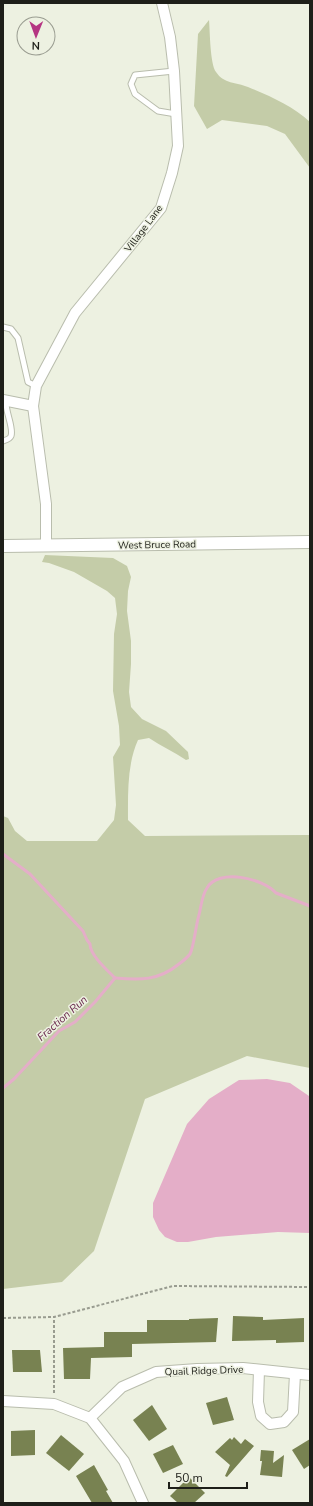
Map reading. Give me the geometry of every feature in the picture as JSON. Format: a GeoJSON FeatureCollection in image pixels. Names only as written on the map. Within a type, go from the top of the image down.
{"type":"FeatureCollection","features":[{"type":"Feature","properties":{"kind":"street","name":"Village Lane"},"geometry":{"type":"LineString","coordinates":[[46,546],[46,504],[33,406],[36,386],[75,313],[161,208],[172,173],[178,146],[174,72],[170,37],[162,3]]}},
{"type":"Feature","properties":{"kind":"street"},"geometry":{"type":"LineString","coordinates":[[4,400],[33,406]]}},
{"type":"Feature","properties":{"kind":"street","name":"West Bruce Road"},"geometry":{"type":"LineString","coordinates":[[3,546],[310,542]]}},
{"type":"Feature","properties":{"kind":"street","name":"Quail Ridge Drive"},"geometry":{"type":"LineString","coordinates":[[90,1418],[122,1388],[156,1372],[197,1368],[259,1370],[310,1375]]}},
{"type":"Feature","properties":{"kind":"street"},"geometry":{"type":"LineString","coordinates":[[259,1370],[258,1402],[261,1416],[270,1424],[284,1422],[293,1412],[295,1374]]}},
{"type":"Feature","properties":{"kind":"street"},"geometry":{"type":"LineString","coordinates":[[3,1401],[54,1404],[90,1418],[124,1461],[143,1503]]}},
{"type":"Feature","properties":{"kind":"lane"},"geometry":{"type":"LineString","coordinates":[[174,72],[135,75],[131,84],[135,94],[158,111],[176,114]]}},
{"type":"Feature","properties":{"kind":"lane"},"geometry":{"type":"LineString","coordinates":[[3,327],[10,329],[18,338],[28,382],[36,386]]}},
{"type":"Feature","properties":{"kind":"lane"},"geometry":{"type":"LineString","coordinates":[[3,441],[11,436],[4,400]]}},
{"type":"Feature","properties":{"kind":"path"},"geometry":{"type":"LineString","coordinates":[[3,1318],[54,1317],[172,1286],[310,1287]]}},
{"type":"Feature","properties":{"kind":"path"},"geometry":{"type":"LineString","coordinates":[[54,1317],[54,1404]]}},
{"type":"Feature","properties":{"kind":"green space"},"geometry":{"type":"Polygon","coordinates":[[[209,20],[214,68],[219,76],[226,81],[248,87],[281,102],[310,122],[310,168],[285,134],[267,126],[222,120],[207,129],[194,106],[198,34],[209,20]]]}},
{"type":"Feature","properties":{"kind":"green space"},"geometry":{"type":"Polygon","coordinates":[[[45,555],[113,558],[127,566],[131,577],[128,591],[127,611],[131,641],[129,692],[131,707],[142,719],[166,731],[188,752],[189,759],[186,760],[149,738],[138,740],[134,749],[130,769],[128,820],[145,836],[310,835],[310,1068],[247,1056],[145,1099],[94,1251],[62,1282],[3,1289],[3,816],[8,818],[15,831],[27,841],[97,841],[114,820],[116,805],[113,757],[120,745],[119,726],[113,691],[114,634],[117,614],[115,598],[107,591],[74,572],[42,562],[45,555]]]}},
{"type":"Feature","properties":{"kind":"shaded area"},"geometry":{"type":"Polygon","coordinates":[[[267,1079],[290,1083],[309,1096],[310,1099],[310,1233],[278,1232],[216,1237],[188,1242],[177,1242],[165,1237],[159,1230],[153,1217],[153,1203],[187,1124],[209,1099],[239,1080],[267,1079]]]}},
{"type":"Feature","properties":{"kind":"building"},"geometry":{"type":"Polygon","coordinates":[[[233,1316],[263,1317],[263,1320],[304,1318],[304,1342],[276,1343],[276,1340],[232,1341],[233,1316]]]}},
{"type":"Feature","properties":{"kind":"building"},"geometry":{"type":"Polygon","coordinates":[[[218,1318],[216,1342],[132,1344],[132,1357],[91,1358],[90,1379],[64,1379],[63,1348],[104,1347],[104,1332],[147,1332],[147,1320],[218,1318]]]}},
{"type":"Feature","properties":{"kind":"building"},"geometry":{"type":"Polygon","coordinates":[[[12,1350],[40,1350],[42,1372],[13,1372],[12,1350]]]}},
{"type":"Feature","properties":{"kind":"building"},"geometry":{"type":"Polygon","coordinates":[[[227,1397],[234,1420],[213,1425],[206,1403],[227,1397]]]}},
{"type":"Feature","properties":{"kind":"building"},"geometry":{"type":"Polygon","coordinates":[[[152,1405],[167,1429],[149,1441],[133,1420],[152,1405]]]}},
{"type":"Feature","properties":{"kind":"building"},"geometry":{"type":"Polygon","coordinates":[[[35,1430],[35,1455],[11,1456],[11,1431],[35,1430]]]}},
{"type":"Feature","properties":{"kind":"building"},"geometry":{"type":"Polygon","coordinates":[[[61,1435],[84,1454],[69,1471],[46,1453],[61,1435]]]}},
{"type":"Feature","properties":{"kind":"building"},"geometry":{"type":"Polygon","coordinates":[[[234,1437],[241,1444],[245,1439],[254,1446],[227,1477],[225,1476],[230,1465],[215,1452],[230,1438],[232,1440],[234,1437]]]}},
{"type":"Feature","properties":{"kind":"building"},"geometry":{"type":"Polygon","coordinates":[[[310,1439],[310,1465],[304,1469],[292,1450],[310,1439]]]}},
{"type":"Feature","properties":{"kind":"building"},"geometry":{"type":"Polygon","coordinates":[[[173,1445],[183,1464],[163,1473],[153,1454],[173,1445]]]}},
{"type":"Feature","properties":{"kind":"building"},"geometry":{"type":"Polygon","coordinates":[[[261,1450],[274,1451],[273,1463],[284,1455],[282,1477],[260,1475],[262,1461],[260,1461],[261,1450]]]}},
{"type":"Feature","properties":{"kind":"building"},"geometry":{"type":"Polygon","coordinates":[[[94,1465],[108,1490],[106,1491],[113,1503],[92,1503],[76,1476],[94,1465]]]}},
{"type":"Feature","properties":{"kind":"building"},"geometry":{"type":"Polygon","coordinates":[[[189,1477],[205,1493],[194,1503],[178,1503],[170,1496],[189,1477]]]}},
{"type":"Feature","properties":{"kind":"waterway"},"geometry":{"type":"LineString","coordinates":[[3,854],[30,874],[83,931],[93,953],[115,978]]}},
{"type":"Feature","properties":{"kind":"waterway","name":"Fraction Run"},"geometry":{"type":"LineString","coordinates":[[115,978],[141,979],[164,974],[186,958],[190,954],[194,941],[204,894],[213,882],[221,878],[241,877],[261,883],[276,893],[310,906]]}},
{"type":"Feature","properties":{"kind":"waterway","name":"Fraction Run"},"geometry":{"type":"LineString","coordinates":[[3,1088],[14,1079],[59,1031],[75,1022],[95,1002],[115,978]]}}]}
